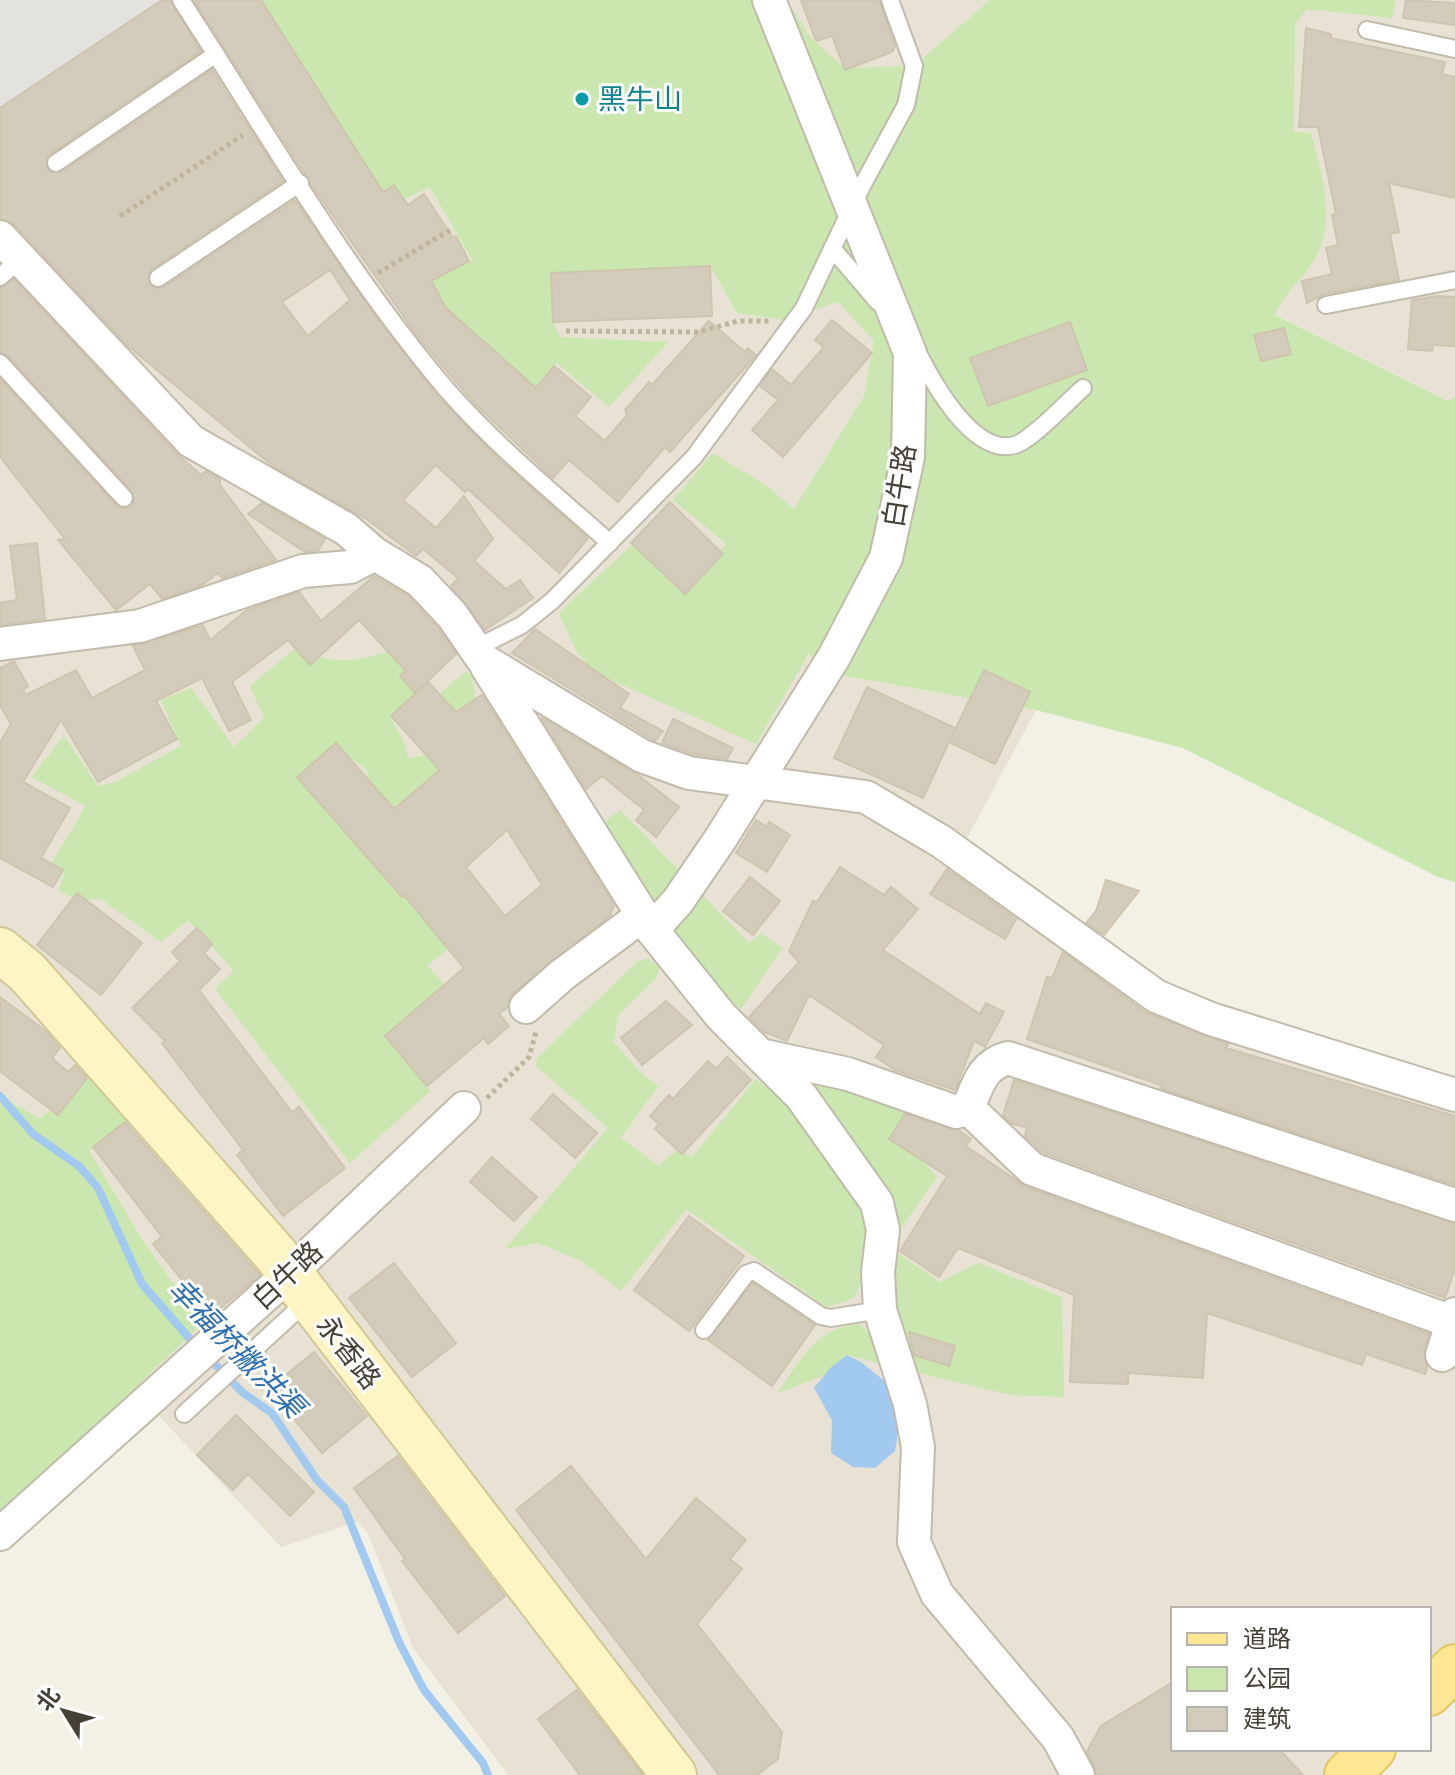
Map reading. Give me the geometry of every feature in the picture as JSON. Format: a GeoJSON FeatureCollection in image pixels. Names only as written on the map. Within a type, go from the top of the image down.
{"type":"FeatureCollection","features":[{"type":"Feature","properties":{"kind":"main road","name":"永香路"},"geometry":{"type":"LineString","coordinates":[[0,950],[27,972],[299,1286],[674,1775]]}},
{"type":"Feature","properties":{"kind":"main road"},"geometry":{"type":"LineString","coordinates":[[1431,1691],[1455,1667]]}},
{"type":"Feature","properties":{"kind":"main road"},"geometry":{"type":"LineString","coordinates":[[1347,1775],[1371,1751]]}},
{"type":"Feature","properties":{"kind":"street","name":"白牛路"},"geometry":{"type":"LineString","coordinates":[[526,1007],[562,975],[678,901],[834,657],[886,558],[908,457],[910,353],[769,0]]}},
{"type":"Feature","properties":{"kind":"street"},"geometry":{"type":"LineString","coordinates":[[7,258],[191,441],[316,511],[375,554],[420,581],[452,615],[648,922],[721,1016],[801,1096],[877,1203],[883,1230],[878,1272],[880,1310],[910,1404],[918,1447],[914,1542],[937,1594],[1058,1738],[1078,1775]]}},
{"type":"Feature","properties":{"kind":"street"},"geometry":{"type":"LineString","coordinates":[[0,644],[140,626],[303,571],[350,567],[375,554]]}},
{"type":"Feature","properties":{"kind":"street"},"geometry":{"type":"LineString","coordinates":[[483,660],[642,756],[689,773],[866,797],[904,817],[1156,996],[1211,1019],[1455,1095]]}},
{"type":"Feature","properties":{"kind":"street"},"geometry":{"type":"LineString","coordinates":[[759,1055],[848,1074],[956,1112],[968,1108],[985,1069],[994,1061],[1008,1058],[1455,1205]]}},
{"type":"Feature","properties":{"kind":"street","name":"白牛路"},"geometry":{"type":"LineString","coordinates":[[0,1534],[202,1352],[299,1286],[464,1108]]}},
{"type":"Feature","properties":{"kind":"street"},"geometry":{"type":"LineString","coordinates":[[968,1108],[1032,1169],[1454,1318],[1442,1355]]}},
{"type":"Feature","properties":{"kind":"lane"},"geometry":{"type":"LineString","coordinates":[[181,0],[363,281],[457,400],[494,440],[610,543]]}},
{"type":"Feature","properties":{"kind":"lane"},"geometry":{"type":"LineString","coordinates":[[483,660],[482,645],[522,625],[610,543],[694,457],[804,308],[906,105],[914,66],[890,0]]}},
{"type":"Feature","properties":{"kind":"lane"},"geometry":{"type":"LineString","coordinates":[[1367,30],[1455,49]]}},
{"type":"Feature","properties":{"kind":"lane"},"geometry":{"type":"LineString","coordinates":[[56,163],[216,54]]}},
{"type":"Feature","properties":{"kind":"lane"},"geometry":{"type":"LineString","coordinates":[[158,278],[300,183]]}},
{"type":"Feature","properties":{"kind":"lane"},"geometry":{"type":"LineString","coordinates":[[832,248],[915,348],[941,397],[983,438],[997,446],[1018,445],[1083,388]]}},
{"type":"Feature","properties":{"kind":"lane"},"geometry":{"type":"LineString","coordinates":[[1326,305],[1455,280]]}},
{"type":"Feature","properties":{"kind":"lane"},"geometry":{"type":"LineString","coordinates":[[0,363],[124,498]]}},
{"type":"Feature","properties":{"kind":"lane"},"geometry":{"type":"LineString","coordinates":[[704,1330],[746,1274],[754,1271],[821,1316],[831,1318],[880,1310]]}},
{"type":"Feature","properties":{"kind":"lane"},"geometry":{"type":"LineString","coordinates":[[184,1414],[235,1367],[299,1286]]}},
{"type":"Feature","properties":{"kind":"path"},"geometry":{"type":"LineString","coordinates":[[120,216],[261,124]]}},
{"type":"Feature","properties":{"kind":"path"},"geometry":{"type":"LineString","coordinates":[[363,281],[450,230]]}},
{"type":"Feature","properties":{"kind":"path"},"geometry":{"type":"LineString","coordinates":[[566,331],[698,332],[757,318],[789,329]]}},
{"type":"Feature","properties":{"kind":"path"},"geometry":{"type":"LineString","coordinates":[[464,1108],[490,1097],[529,1057],[535,1046],[536,1024],[526,1007]]}},
{"type":"Feature","properties":{"kind":"shaded area"},"geometry":{"type":"Polygon","coordinates":[[[0,0],[261,0],[404,199],[430,186],[490,293],[553,322],[551,273],[710,266],[737,313],[785,320],[838,302],[875,341],[864,396],[794,510],[818,671],[1036,710],[959,853],[1139,986],[1455,1086],[1455,1667],[1431,1691],[1431,1607],[1171,1607],[1171,1751],[1371,1751],[1347,1775],[508,1775],[413,1648],[368,1533],[357,1522],[281,1547],[159,1416],[0,1217],[0,0]]]}},
{"type":"Feature","properties":{"kind":"shaded area"},"geometry":{"type":"Polygon","coordinates":[[[0,0],[162,0],[0,109],[0,0]]]}},
{"type":"Feature","properties":{"kind":"shaded area"},"geometry":{"type":"Polygon","coordinates":[[[597,0],[990,0],[914,66],[737,72],[597,0]]]}},
{"type":"Feature","properties":{"kind":"shaded area"},"geometry":{"type":"Polygon","coordinates":[[[1274,0],[1455,0],[1455,400],[1449,401],[1246,300],[1274,0]]]}},
{"type":"Feature","properties":{"kind":"green space"},"geometry":{"type":"Polygon","coordinates":[[[261,0],[787,0],[810,37],[844,68],[914,66],[990,0],[1396,0],[1392,18],[1307,9],[1295,24],[1294,132],[1311,133],[1323,183],[1326,216],[1324,233],[1311,265],[1287,294],[1275,315],[1448,401],[1455,397],[1455,882],[1438,877],[1183,748],[1036,710],[818,671],[809,653],[756,744],[595,673],[576,651],[559,613],[634,543],[686,586],[727,544],[673,500],[713,453],[768,487],[794,509],[864,396],[874,341],[838,302],[785,320],[737,313],[710,266],[551,273],[553,322],[560,337],[668,342],[609,407],[557,363],[536,388],[446,308],[431,281],[472,260],[430,187],[404,199],[394,186],[383,193],[261,0]]]}},
{"type":"Feature","properties":{"kind":"green space"},"geometry":{"type":"Polygon","coordinates":[[[293,650],[342,660],[390,651],[421,688],[390,717],[404,742],[408,758],[436,754],[438,695],[465,672],[472,675],[481,738],[385,820],[367,795],[368,771],[348,756],[320,780],[317,794],[336,822],[452,946],[427,965],[445,985],[385,1038],[430,1091],[350,1163],[215,989],[234,971],[188,920],[161,942],[101,899],[77,899],[58,891],[65,871],[52,862],[86,806],[31,777],[64,736],[98,786],[115,782],[181,746],[161,700],[191,688],[234,747],[264,718],[250,686],[293,650]]]}},
{"type":"Feature","properties":{"kind":"green space"},"geometry":{"type":"Polygon","coordinates":[[[620,810],[749,943],[761,933],[782,948],[741,1009],[699,967],[648,897],[605,821],[620,810]]]}},
{"type":"Feature","properties":{"kind":"green space"},"geometry":{"type":"Polygon","coordinates":[[[647,958],[659,967],[657,977],[618,1015],[614,1042],[640,1072],[658,1086],[621,1138],[659,1166],[677,1150],[692,1157],[756,1079],[806,1123],[828,1148],[847,1175],[861,1203],[867,1234],[866,1265],[854,1298],[826,1307],[686,1209],[621,1291],[582,1261],[538,1243],[505,1249],[608,1128],[536,1066],[537,1058],[637,962],[647,958]]]}},
{"type":"Feature","properties":{"kind":"green space"},"geometry":{"type":"Polygon","coordinates":[[[106,1062],[147,1109],[89,1151],[139,1235],[202,1324],[136,1387],[159,1416],[0,1543],[0,1096],[40,1119],[106,1062]]]}},
{"type":"Feature","properties":{"kind":"green space"},"geometry":{"type":"Polygon","coordinates":[[[822,1073],[913,1101],[889,1139],[922,1160],[937,1177],[892,1241],[895,1251],[940,1282],[978,1263],[1062,1297],[1064,1397],[1011,1395],[902,1369],[880,1187],[855,1142],[797,1082],[822,1073]]]}},
{"type":"Feature","properties":{"kind":"green space"},"geometry":{"type":"Polygon","coordinates":[[[859,1324],[874,1340],[878,1363],[847,1355],[826,1375],[777,1393],[820,1339],[844,1327],[859,1324]]]}},
{"type":"Feature","properties":{"kind":"water"},"geometry":{"type":"Polygon","coordinates":[[[847,1355],[861,1362],[893,1388],[898,1431],[895,1451],[875,1468],[853,1467],[831,1453],[832,1420],[814,1388],[830,1368],[847,1355]]]}},
{"type":"Feature","properties":{"kind":"building"},"geometry":{"type":"Polygon","coordinates":[[[162,0],[170,0],[201,51],[50,154],[47,168],[52,173],[62,172],[212,70],[283,181],[152,269],[149,283],[154,288],[164,287],[295,200],[366,303],[438,397],[498,458],[588,538],[559,573],[468,489],[465,492],[436,465],[403,500],[436,528],[464,496],[493,539],[474,561],[506,589],[520,580],[533,598],[485,630],[451,586],[458,578],[423,549],[416,556],[365,518],[274,467],[128,346],[14,224],[0,219],[0,108],[162,0]],[[330,270],[282,302],[308,336],[350,300],[330,270]]]}},
{"type":"Feature","properties":{"kind":"building"},"geometry":{"type":"Polygon","coordinates":[[[194,0],[261,0],[383,192],[394,185],[408,205],[424,194],[453,238],[456,236],[469,261],[431,281],[446,308],[536,388],[554,366],[591,397],[575,416],[605,441],[627,415],[625,410],[649,382],[652,385],[709,321],[745,352],[748,348],[756,355],[670,452],[665,447],[618,502],[569,460],[553,478],[474,403],[418,337],[317,193],[194,0]]]}},
{"type":"Feature","properties":{"kind":"building"},"geometry":{"type":"Polygon","coordinates":[[[801,0],[879,0],[895,47],[892,52],[845,70],[832,36],[816,41],[801,0]]]}},
{"type":"Feature","properties":{"kind":"building"},"geometry":{"type":"Polygon","coordinates":[[[1406,0],[1455,3],[1455,25],[1403,18],[1406,0]]]}},
{"type":"Feature","properties":{"kind":"building"},"geometry":{"type":"Polygon","coordinates":[[[1306,28],[1331,34],[1331,38],[1445,62],[1442,74],[1455,77],[1455,198],[1389,183],[1399,232],[1390,234],[1399,280],[1324,294],[1307,303],[1302,281],[1332,274],[1326,248],[1338,245],[1332,215],[1336,214],[1318,127],[1299,127],[1306,28]]]}},
{"type":"Feature","properties":{"kind":"building"},"geometry":{"type":"Polygon","coordinates":[[[710,266],[712,316],[553,322],[551,273],[710,266]]]}},
{"type":"Feature","properties":{"kind":"building"},"geometry":{"type":"Polygon","coordinates":[[[14,279],[177,454],[201,475],[206,471],[220,479],[220,485],[276,560],[222,578],[218,573],[202,585],[162,599],[150,584],[116,610],[58,540],[65,539],[0,457],[0,379],[116,505],[126,509],[134,502],[132,491],[8,356],[0,352],[0,288],[14,279]]]}},
{"type":"Feature","properties":{"kind":"building"},"geometry":{"type":"Polygon","coordinates":[[[1455,297],[1455,346],[1433,345],[1432,351],[1408,349],[1412,300],[1455,297]]]}},
{"type":"Feature","properties":{"kind":"building"},"geometry":{"type":"Polygon","coordinates":[[[832,320],[872,353],[783,457],[752,430],[778,400],[760,386],[772,369],[791,385],[824,347],[815,340],[832,320]]]}},
{"type":"Feature","properties":{"kind":"building"},"geometry":{"type":"Polygon","coordinates":[[[1070,322],[1087,370],[988,406],[970,358],[1070,322]]]}},
{"type":"Feature","properties":{"kind":"building"},"geometry":{"type":"Polygon","coordinates":[[[1284,328],[1291,354],[1261,361],[1254,335],[1284,328]]]}},
{"type":"Feature","properties":{"kind":"building"},"geometry":{"type":"Polygon","coordinates":[[[670,502],[723,554],[685,594],[631,543],[670,502]]]}},
{"type":"Feature","properties":{"kind":"building"},"geometry":{"type":"Polygon","coordinates":[[[262,503],[325,539],[318,551],[305,552],[248,514],[262,503]]]}},
{"type":"Feature","properties":{"kind":"building"},"geometry":{"type":"Polygon","coordinates":[[[37,543],[45,619],[0,625],[0,603],[17,600],[10,546],[37,543]]]}},
{"type":"Feature","properties":{"kind":"building"},"geometry":{"type":"Polygon","coordinates":[[[374,576],[408,596],[437,627],[456,654],[415,693],[400,676],[406,671],[359,620],[310,665],[288,640],[232,682],[251,720],[229,731],[202,678],[156,701],[177,739],[98,782],[61,720],[23,782],[70,808],[41,858],[63,870],[53,887],[0,858],[0,743],[11,724],[0,705],[0,668],[14,661],[28,686],[23,690],[26,695],[76,670],[92,698],[145,670],[133,646],[203,625],[210,640],[247,610],[299,592],[321,621],[374,576]]]}},
{"type":"Feature","properties":{"kind":"building"},"geometry":{"type":"Polygon","coordinates":[[[535,629],[629,694],[620,708],[663,731],[655,741],[512,653],[535,629]]]}},
{"type":"Feature","properties":{"kind":"building"},"geometry":{"type":"Polygon","coordinates":[[[984,670],[1030,692],[995,764],[949,742],[923,798],[834,758],[867,687],[955,728],[950,740],[984,670]]]}},
{"type":"Feature","properties":{"kind":"building"},"geometry":{"type":"Polygon","coordinates":[[[428,682],[456,712],[482,695],[614,905],[610,916],[513,993],[508,1007],[499,1014],[509,1026],[488,1044],[484,1038],[427,1086],[385,1036],[464,968],[404,895],[402,897],[297,777],[336,743],[394,809],[440,770],[391,716],[428,682]],[[507,830],[466,867],[505,916],[542,885],[507,830]]]}},
{"type":"Feature","properties":{"kind":"building"},"geometry":{"type":"Polygon","coordinates":[[[541,717],[638,775],[679,807],[656,837],[636,820],[644,810],[602,776],[586,789],[541,717]]]}},
{"type":"Feature","properties":{"kind":"building"},"geometry":{"type":"Polygon","coordinates":[[[673,719],[733,748],[727,759],[694,754],[662,743],[673,719]]]}},
{"type":"Feature","properties":{"kind":"building"},"geometry":{"type":"Polygon","coordinates":[[[756,820],[767,827],[769,822],[790,835],[767,872],[736,853],[756,820]]]}},
{"type":"Feature","properties":{"kind":"building"},"geometry":{"type":"Polygon","coordinates":[[[840,867],[884,895],[891,887],[918,909],[883,950],[980,1014],[986,1003],[1004,1012],[985,1047],[974,1041],[955,1090],[895,1070],[876,1057],[884,1045],[809,995],[787,1041],[764,1032],[749,1017],[799,962],[789,951],[813,901],[817,902],[840,867]]]}},
{"type":"Feature","properties":{"kind":"building"},"geometry":{"type":"Polygon","coordinates":[[[947,869],[1016,919],[1005,939],[930,894],[947,869]]]}},
{"type":"Feature","properties":{"kind":"building"},"geometry":{"type":"Polygon","coordinates":[[[750,877],[780,901],[753,935],[723,911],[750,877]]]}},
{"type":"Feature","properties":{"kind":"building"},"geometry":{"type":"Polygon","coordinates":[[[1106,880],[1139,891],[1104,935],[1086,923],[1096,911],[1106,880]]]}},
{"type":"Feature","properties":{"kind":"building"},"geometry":{"type":"Polygon","coordinates":[[[77,893],[142,943],[101,995],[37,945],[77,893]]]}},
{"type":"Feature","properties":{"kind":"building"},"geometry":{"type":"Polygon","coordinates":[[[197,928],[212,944],[204,953],[220,969],[199,990],[292,1112],[299,1107],[345,1168],[283,1216],[237,1155],[243,1150],[162,1043],[165,1041],[132,1008],[180,961],[172,952],[197,928]]]}},
{"type":"Feature","properties":{"kind":"building"},"geometry":{"type":"Polygon","coordinates":[[[1063,952],[1145,1012],[1228,1044],[1226,1048],[1455,1116],[1455,1185],[1160,1088],[1161,1085],[1027,1039],[1047,977],[1052,978],[1063,952]]]}},
{"type":"Feature","properties":{"kind":"building"},"geometry":{"type":"Polygon","coordinates":[[[0,997],[47,1032],[60,1048],[52,1058],[68,1072],[75,1065],[87,1078],[58,1115],[0,1071],[0,997]]]}},
{"type":"Feature","properties":{"kind":"building"},"geometry":{"type":"Polygon","coordinates":[[[666,1001],[692,1025],[642,1065],[621,1038],[666,1001]]]}},
{"type":"Feature","properties":{"kind":"building"},"geometry":{"type":"Polygon","coordinates":[[[727,1057],[751,1080],[682,1154],[655,1129],[659,1124],[650,1116],[669,1095],[673,1099],[708,1061],[716,1069],[727,1057]]]}},
{"type":"Feature","properties":{"kind":"building"},"geometry":{"type":"Polygon","coordinates":[[[1014,1080],[1455,1223],[1455,1269],[1445,1298],[1042,1152],[1025,1136],[1027,1128],[1011,1123],[1003,1115],[1014,1080]]]}},
{"type":"Feature","properties":{"kind":"building"},"geometry":{"type":"Polygon","coordinates":[[[553,1094],[597,1133],[575,1158],[531,1119],[553,1094]]]}},
{"type":"Feature","properties":{"kind":"building"},"geometry":{"type":"Polygon","coordinates":[[[905,1114],[958,1130],[971,1139],[966,1146],[1026,1187],[1429,1334],[1424,1350],[1425,1374],[1366,1354],[1362,1365],[1207,1313],[1203,1378],[1128,1373],[1128,1384],[1070,1382],[1074,1295],[958,1248],[939,1277],[900,1251],[947,1176],[889,1139],[905,1114]]]}},
{"type":"Feature","properties":{"kind":"building"},"geometry":{"type":"Polygon","coordinates":[[[125,1122],[260,1275],[211,1316],[153,1244],[162,1237],[93,1147],[125,1122]]]}},
{"type":"Feature","properties":{"kind":"building"},"geometry":{"type":"Polygon","coordinates":[[[492,1157],[537,1197],[514,1221],[470,1182],[492,1157]]]}},
{"type":"Feature","properties":{"kind":"building"},"geometry":{"type":"Polygon","coordinates":[[[689,1216],[744,1256],[689,1331],[634,1290],[689,1216]]]}},
{"type":"Feature","properties":{"kind":"building"},"geometry":{"type":"Polygon","coordinates":[[[394,1263],[456,1343],[412,1377],[349,1298],[394,1263]]]}},
{"type":"Feature","properties":{"kind":"building"},"geometry":{"type":"Polygon","coordinates":[[[753,1283],[815,1325],[772,1386],[708,1340],[753,1283]]]}},
{"type":"Feature","properties":{"kind":"building"},"geometry":{"type":"Polygon","coordinates":[[[909,1332],[955,1346],[949,1366],[914,1355],[909,1332]]]}},
{"type":"Feature","properties":{"kind":"building"},"geometry":{"type":"Polygon","coordinates":[[[314,1352],[367,1416],[322,1453],[269,1389],[314,1352]]]}},
{"type":"Feature","properties":{"kind":"building"},"geometry":{"type":"Polygon","coordinates":[[[236,1415],[314,1492],[290,1516],[248,1474],[233,1490],[197,1455],[236,1415]]]}},
{"type":"Feature","properties":{"kind":"building"},"geometry":{"type":"Polygon","coordinates":[[[398,1456],[505,1596],[458,1633],[402,1561],[405,1559],[354,1488],[398,1456]]]}},
{"type":"Feature","properties":{"kind":"building"},"geometry":{"type":"Polygon","coordinates":[[[571,1466],[646,1559],[696,1498],[746,1540],[730,1559],[742,1569],[697,1624],[782,1732],[778,1759],[757,1775],[719,1775],[516,1510],[571,1466]]]}},
{"type":"Feature","properties":{"kind":"building"},"geometry":{"type":"Polygon","coordinates":[[[1171,1683],[1171,1751],[1281,1751],[1303,1775],[1097,1775],[1087,1751],[1101,1726],[1171,1683]]]}},
{"type":"Feature","properties":{"kind":"building"},"geometry":{"type":"Polygon","coordinates":[[[577,1690],[643,1775],[580,1775],[538,1719],[577,1690]]]}},
{"type":"Feature","properties":{"kind":"waterway","name":"幸福桥撇洪渠"},"geometry":{"type":"LineString","coordinates":[[0,1096],[33,1134],[79,1166],[98,1188],[142,1284],[196,1346]]}},
{"type":"Feature","properties":{"kind":"waterway","name":"幸福桥撇洪渠"},"geometry":{"type":"LineString","coordinates":[[209,1358],[243,1393],[272,1413],[317,1480],[344,1507],[399,1642],[424,1690],[483,1763],[488,1775]]}},
{"type":"Feature","properties":{"kind":"place","name":"黑牛山"},"geometry":{"type":"Point","coordinates":[582,99]}}]}
